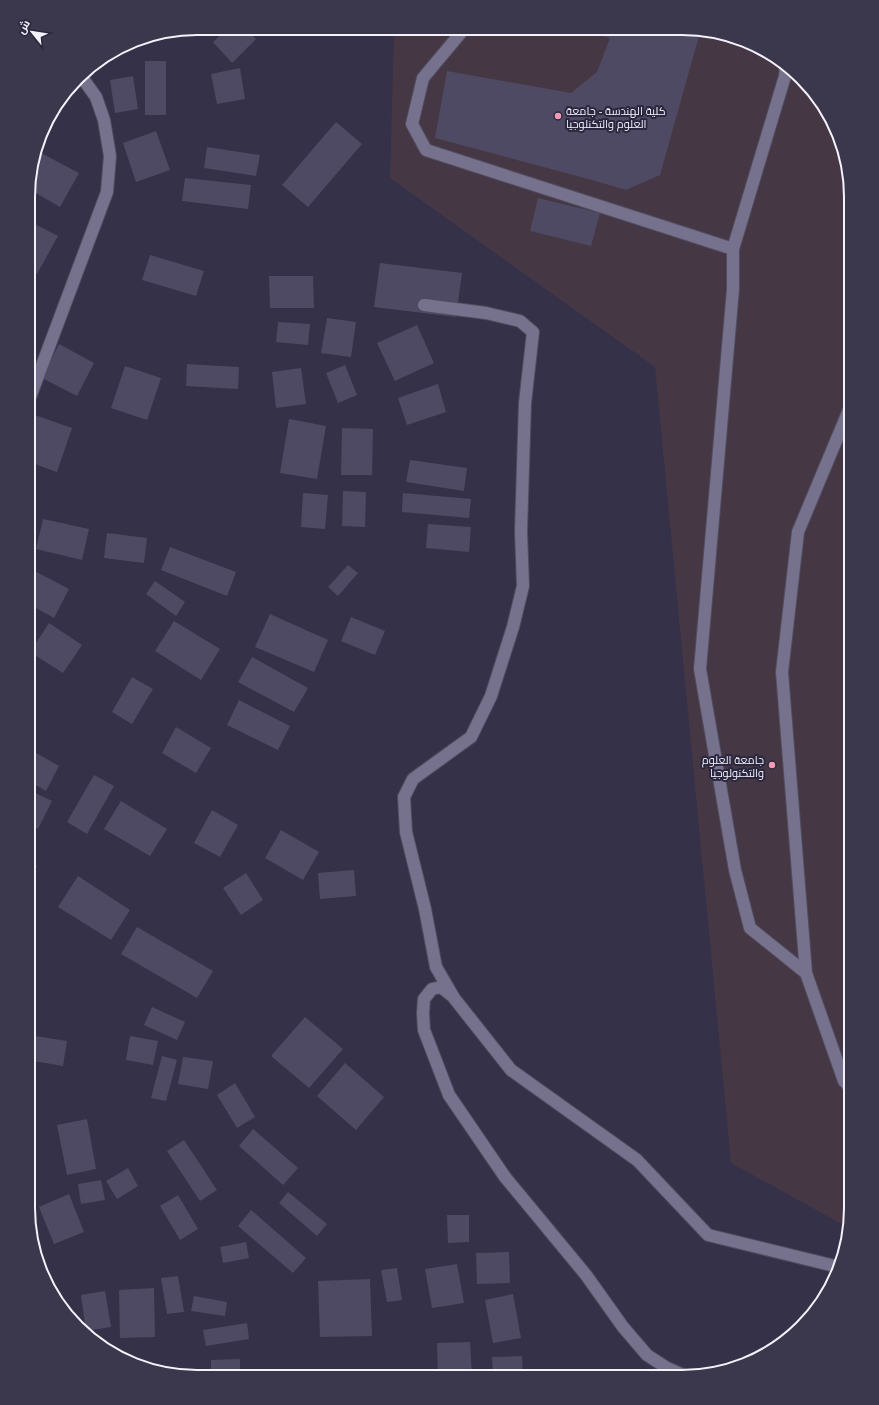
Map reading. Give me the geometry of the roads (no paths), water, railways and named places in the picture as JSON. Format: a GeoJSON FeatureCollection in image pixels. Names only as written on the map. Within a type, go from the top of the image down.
{"type":"FeatureCollection","features":[{"type":"Feature","properties":{"kind":"street"},"geometry":{"type":"LineString","coordinates":[[459,35],[423,78],[412,124],[426,150],[733,249]]}},
{"type":"Feature","properties":{"kind":"street"},"geometry":{"type":"LineString","coordinates":[[785,72],[733,249],[733,289],[700,669],[735,870],[750,928],[806,973]]}},
{"type":"Feature","properties":{"kind":"street"},"geometry":{"type":"LineString","coordinates":[[35,384],[107,192],[110,156],[104,120],[96,97],[84,80]]}},
{"type":"Feature","properties":{"kind":"street"},"geometry":{"type":"LineString","coordinates":[[424,305],[486,313],[520,321],[532,332],[525,411],[521,531],[523,586],[513,626],[491,696],[471,737],[413,779],[404,797],[406,832],[425,909],[436,967],[454,998],[511,1070],[637,1160],[708,1235],[833,1265]]}},
{"type":"Feature","properties":{"kind":"street"},"geometry":{"type":"LineString","coordinates":[[844,422],[798,532],[782,672],[806,973],[844,1081]]}},
{"type":"Feature","properties":{"kind":"street"},"geometry":{"type":"LineString","coordinates":[[454,998],[441,987],[432,989],[424,999],[424,1030],[449,1095],[505,1177],[586,1275],[623,1327],[647,1355],[672,1370]]}},
{"type":"Feature","properties":{"kind":"place","name":"كلية الهندسة - جامعة العلوم والتكنلوجيا"},"geometry":{"type":"Point","coordinates":[558,116]}},
{"type":"Feature","properties":{"kind":"place","name":"جامعة العلوم والتكنولوجيا"},"geometry":{"type":"Point","coordinates":[772,765]}}]}
